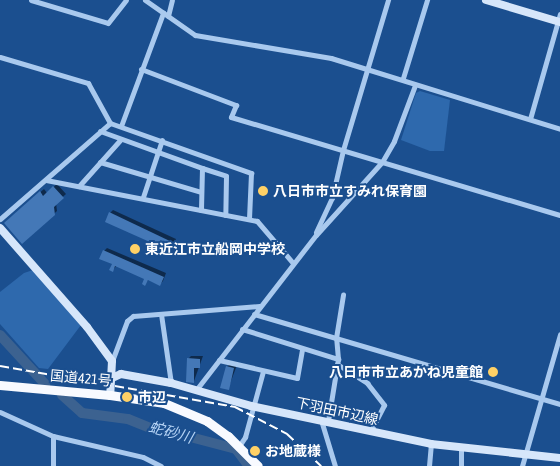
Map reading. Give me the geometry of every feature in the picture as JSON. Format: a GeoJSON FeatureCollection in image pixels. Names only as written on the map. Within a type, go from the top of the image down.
{"type":"FeatureCollection","features":[{"type":"Feature","properties":{"kind":"highway","name":"国道421号"},"geometry":{"type":"LineString","coordinates":[[0,385],[149,400],[181,410],[207,421],[239,446],[258,466]]}},
{"type":"Feature","properties":{"kind":"main road"},"geometry":{"type":"LineString","coordinates":[[486,0],[559,19]]}},
{"type":"Feature","properties":{"kind":"main road"},"geometry":{"type":"LineString","coordinates":[[0,228],[87,326],[112,361],[128,375]]}},
{"type":"Feature","properties":{"kind":"main road"},"geometry":{"type":"LineString","coordinates":[[110,395],[112,361]]}},
{"type":"Feature","properties":{"kind":"main road","name":"下羽田市辺線"},"geometry":{"type":"LineString","coordinates":[[112,378],[128,375],[171,383],[251,406],[431,444],[560,458]]}},
{"type":"Feature","properties":{"kind":"street"},"geometry":{"type":"LineString","coordinates":[[31,0],[108,23],[126,0]]}},
{"type":"Feature","properties":{"kind":"street"},"geometry":{"type":"LineString","coordinates":[[145,0],[195,36],[331,58],[367,70],[403,78],[415,85],[560,129]]}},
{"type":"Feature","properties":{"kind":"street"},"geometry":{"type":"LineString","coordinates":[[121,126],[141,69],[172,0]]}},
{"type":"Feature","properties":{"kind":"street"},"geometry":{"type":"LineString","coordinates":[[316,235],[332,198],[343,150],[388,0]]}},
{"type":"Feature","properties":{"kind":"street"},"geometry":{"type":"LineString","coordinates":[[403,78],[427,0]]}},
{"type":"Feature","properties":{"kind":"street"},"geometry":{"type":"LineString","coordinates":[[530,119],[559,19]]}},
{"type":"Feature","properties":{"kind":"street"},"geometry":{"type":"LineString","coordinates":[[0,57],[88,83],[110,123],[251,173],[249,219]]}},
{"type":"Feature","properties":{"kind":"street"},"geometry":{"type":"LineString","coordinates":[[141,69],[236,105],[231,117],[560,215]]}},
{"type":"Feature","properties":{"kind":"street"},"geometry":{"type":"LineString","coordinates":[[196,391],[293,263],[382,162],[394,141],[415,85]]}},
{"type":"Feature","properties":{"kind":"street"},"geometry":{"type":"LineString","coordinates":[[0,219],[110,123]]}},
{"type":"Feature","properties":{"kind":"street"},"geometry":{"type":"LineString","coordinates":[[100,132],[226,176],[225,215]]}},
{"type":"Feature","properties":{"kind":"street"},"geometry":{"type":"LineString","coordinates":[[79,186],[121,139]]}},
{"type":"Feature","properties":{"kind":"street"},"geometry":{"type":"LineString","coordinates":[[143,197],[162,140]]}},
{"type":"Feature","properties":{"kind":"street"},"geometry":{"type":"LineString","coordinates":[[100,162],[201,192]]}},
{"type":"Feature","properties":{"kind":"street"},"geometry":{"type":"LineString","coordinates":[[201,210],[202,168]]}},
{"type":"Feature","properties":{"kind":"street"},"geometry":{"type":"LineString","coordinates":[[46,180],[143,197],[256,221],[293,263]]}},
{"type":"Feature","properties":{"kind":"street"},"geometry":{"type":"LineString","coordinates":[[335,466],[324,420],[337,362],[336,338],[343,295]]}},
{"type":"Feature","properties":{"kind":"street"},"geometry":{"type":"LineString","coordinates":[[112,361],[128,319],[161,314],[261,306]]}},
{"type":"Feature","properties":{"kind":"street"},"geometry":{"type":"LineString","coordinates":[[161,314],[171,383]]}},
{"type":"Feature","properties":{"kind":"street"},"geometry":{"type":"LineString","coordinates":[[254,314],[560,404]]}},
{"type":"Feature","properties":{"kind":"street"},"geometry":{"type":"LineString","coordinates":[[242,329],[337,362],[367,383],[384,405],[370,430]]}},
{"type":"Feature","properties":{"kind":"street"},"geometry":{"type":"LineString","coordinates":[[522,466],[524,453],[560,334]]}},
{"type":"Feature","properties":{"kind":"street"},"geometry":{"type":"LineString","coordinates":[[219,360],[297,378],[302,349]]}},
{"type":"Feature","properties":{"kind":"street"},"geometry":{"type":"LineString","coordinates":[[239,446],[245,437],[251,406],[262,371]]}},
{"type":"Feature","properties":{"kind":"street"},"geometry":{"type":"LineString","coordinates":[[0,412],[53,436],[134,455],[161,466]]}},
{"type":"Feature","properties":{"kind":"street"},"geometry":{"type":"LineString","coordinates":[[53,436],[53,466]]}},
{"type":"Feature","properties":{"kind":"street"},"geometry":{"type":"LineString","coordinates":[[429,466],[431,444]]}},
{"type":"Feature","properties":{"kind":"street"},"geometry":{"type":"LineString","coordinates":[[460,447],[460,466]]}},
{"type":"Feature","properties":{"kind":"shaded area"},"geometry":{"type":"Polygon","coordinates":[[[420,91],[450,100],[444,151],[430,151],[401,140],[416,93],[420,91]]]}},
{"type":"Feature","properties":{"kind":"shaded area"},"geometry":{"type":"Polygon","coordinates":[[[33,270],[81,325],[48,369],[39,368],[0,324],[0,292],[24,273],[33,270]]]}},
{"type":"Feature","properties":{"kind":"building"},"geometry":{"type":"Polygon","coordinates":[[[53,186],[64,198],[54,207],[55,215],[22,244],[4,223],[40,191],[43,196],[53,186]]]}},
{"type":"Feature","properties":{"kind":"building"},"geometry":{"type":"Polygon","coordinates":[[[109,212],[174,243],[170,251],[105,222],[109,212]]]}},
{"type":"Feature","properties":{"kind":"building"},"geometry":{"type":"Polygon","coordinates":[[[103,250],[164,277],[160,286],[148,280],[145,286],[142,284],[144,279],[115,266],[113,272],[109,270],[112,264],[99,259],[103,250]]]}},
{"type":"Feature","properties":{"kind":"building"},"geometry":{"type":"Polygon","coordinates":[[[187,358],[200,359],[200,368],[194,368],[194,383],[186,382],[187,358]]]}},
{"type":"Feature","properties":{"kind":"building"},"geometry":{"type":"Polygon","coordinates":[[[226,366],[234,368],[229,390],[220,388],[226,366]]]}},
{"type":"Feature","properties":{"kind":"waterway","name":"蛇砂川"},"geometry":{"type":"LineString","coordinates":[[0,335],[45,384]]}},
{"type":"Feature","properties":{"kind":"waterway","name":"蛇砂川"},"geometry":{"type":"LineString","coordinates":[[62,395],[82,413],[128,419],[160,432],[175,433],[236,449],[249,466]]}},
{"type":"Feature","properties":{"kind":"railway"},"geometry":{"type":"LineString","coordinates":[[0,366],[235,407],[287,434],[321,466]]}},
{"type":"Feature","properties":{"kind":"place","name":"八日市市立すみれ保育園"},"geometry":{"type":"Point","coordinates":[263,191]}},
{"type":"Feature","properties":{"kind":"place","name":"東近江市立船岡中学校"},"geometry":{"type":"Point","coordinates":[135,249]}},
{"type":"Feature","properties":{"kind":"place","name":"八日市市立あかね児童館"},"geometry":{"type":"Point","coordinates":[493,372]}},
{"type":"Feature","properties":{"kind":"place","name":"市辺"},"geometry":{"type":"Point","coordinates":[127,397]}},
{"type":"Feature","properties":{"kind":"place","name":"お地蔵様"},"geometry":{"type":"Point","coordinates":[255,451]}}]}
